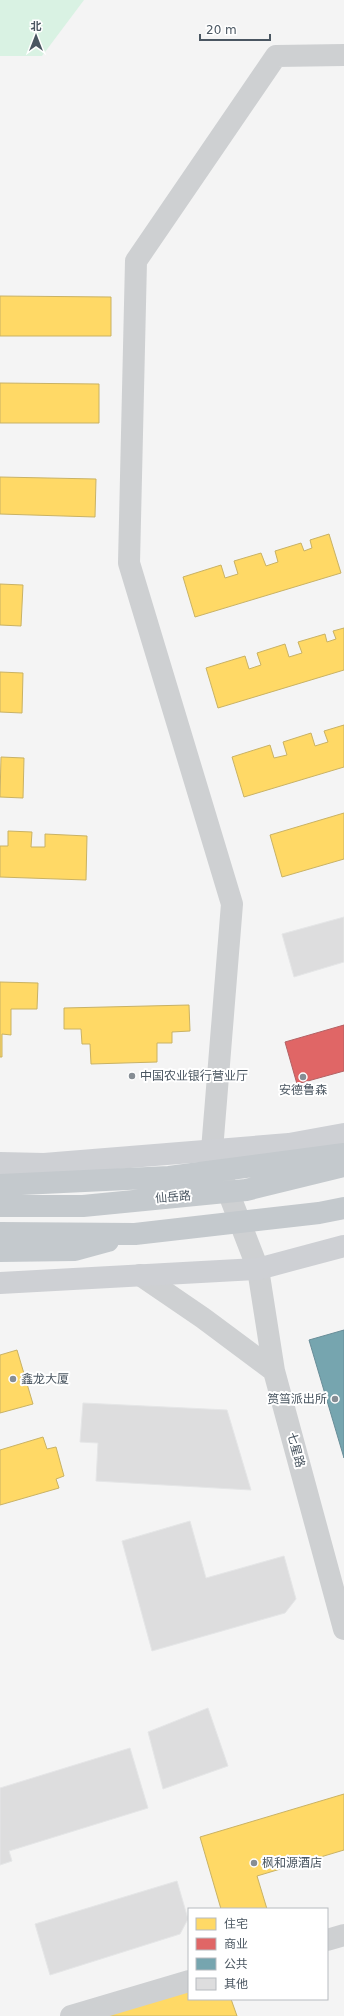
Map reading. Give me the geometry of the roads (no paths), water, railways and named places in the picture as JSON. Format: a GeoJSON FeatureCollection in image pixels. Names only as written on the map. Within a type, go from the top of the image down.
{"type":"FeatureCollection","features":[{"type":"Feature","properties":{"kind":"highway"},"geometry":{"type":"LineString","coordinates":[[0,1186],[169,1177],[344,1154]]}},
{"type":"Feature","properties":{"kind":"highway","name":"仙岳路"},"geometry":{"type":"LineString","coordinates":[[0,1206],[83,1206],[246,1190],[344,1166]]}},
{"type":"Feature","properties":{"kind":"highway"},"geometry":{"type":"LineString","coordinates":[[0,1233],[135,1234],[319,1213],[344,1208]]}},
{"type":"Feature","properties":{"kind":"highway"},"geometry":{"type":"LineString","coordinates":[[0,1251],[75,1250],[135,1234]]}},
{"type":"Feature","properties":{"kind":"main road"},"geometry":{"type":"LineString","coordinates":[[0,1163],[44,1164],[289,1144],[344,1134]]}},
{"type":"Feature","properties":{"kind":"main road"},"geometry":{"type":"LineString","coordinates":[[0,1283],[258,1268],[344,1246]]}},
{"type":"Feature","properties":{"kind":"street"},"geometry":{"type":"LineString","coordinates":[[212,1150],[232,904],[129,563],[136,261],[276,56],[344,55]]}},
{"type":"Feature","properties":{"kind":"street","name":"七星路"},"geometry":{"type":"LineString","coordinates":[[212,1150],[258,1268],[274,1371],[344,1629]]}},
{"type":"Feature","properties":{"kind":"street"},"geometry":{"type":"LineString","coordinates":[[140,1275],[204,1318],[274,1371]]}},
{"type":"Feature","properties":{"kind":"street"},"geometry":{"type":"LineString","coordinates":[[328,1940],[344,1935]]}},
{"type":"Feature","properties":{"kind":"street"},"geometry":{"type":"LineString","coordinates":[[71,2016],[188,1981]]}},
{"type":"Feature","properties":{"kind":"place","name":"中国农业银行营业厅"},"geometry":{"type":"Point","coordinates":[132,1076]}},
{"type":"Feature","properties":{"kind":"place","name":"安德鲁森"},"geometry":{"type":"Point","coordinates":[303,1077]}},
{"type":"Feature","properties":{"kind":"place","name":"鑫龙大厦"},"geometry":{"type":"Point","coordinates":[13,1379]}},
{"type":"Feature","properties":{"kind":"place","name":"筼筜派出所"},"geometry":{"type":"Point","coordinates":[335,1399]}},
{"type":"Feature","properties":{"kind":"place","name":"枫和源酒店"},"geometry":{"type":"Point","coordinates":[254,1863]}}]}
